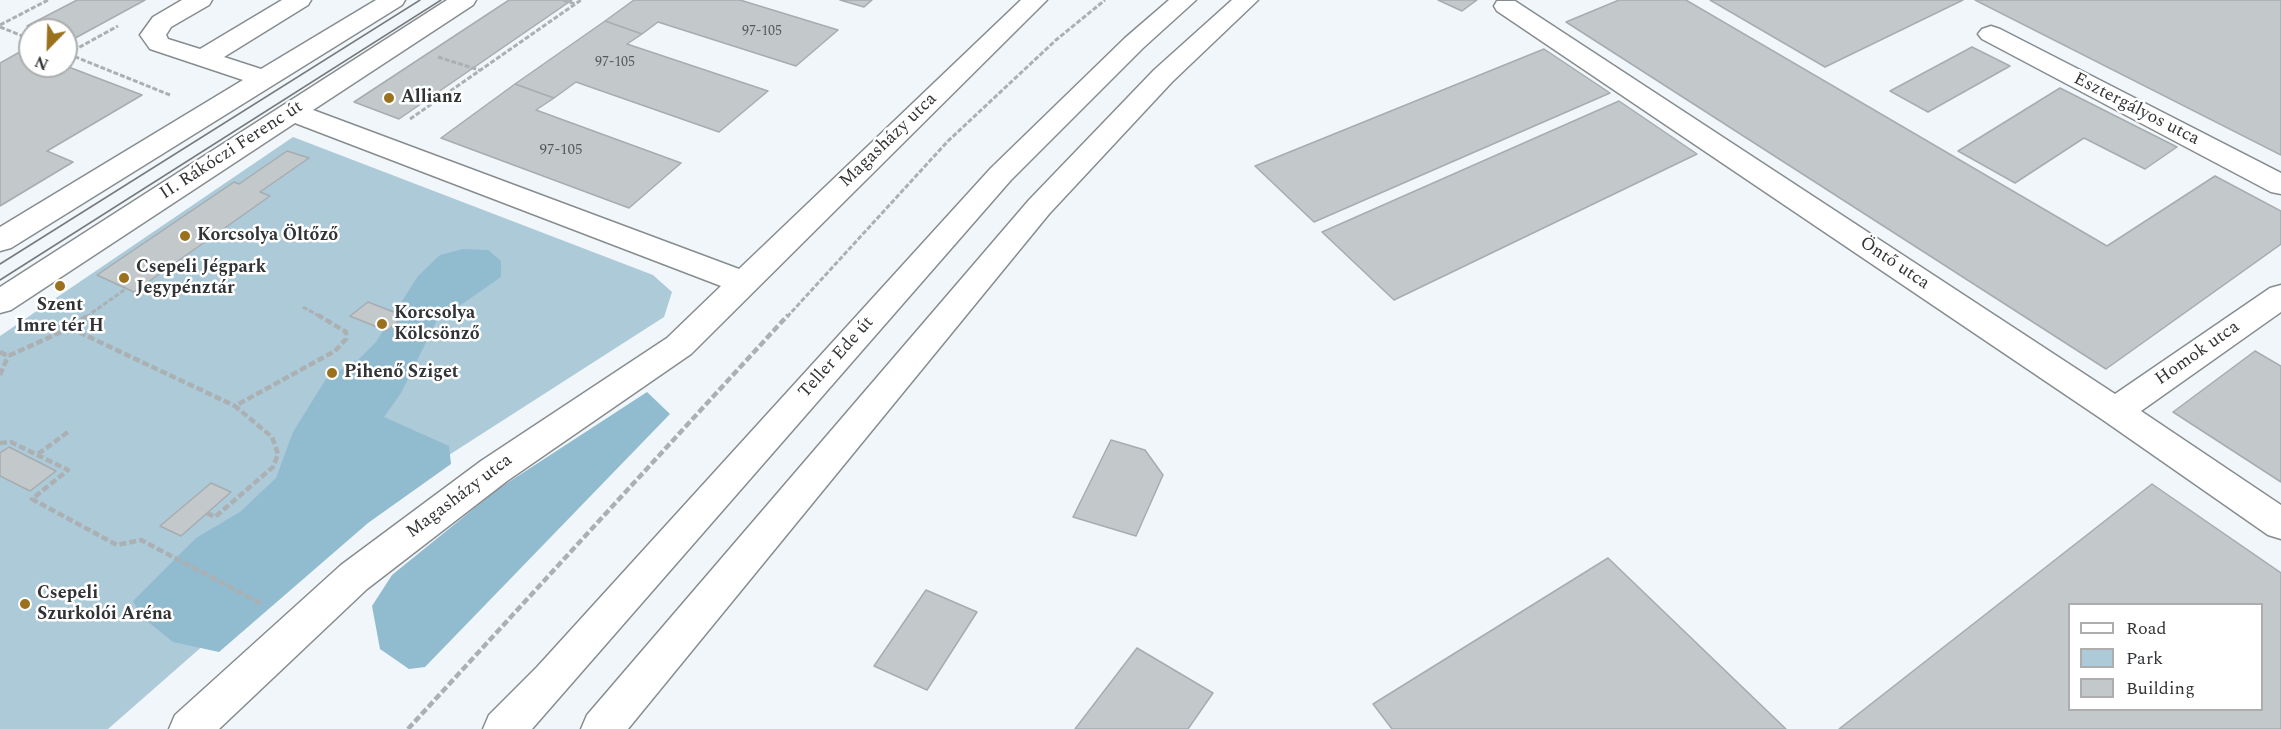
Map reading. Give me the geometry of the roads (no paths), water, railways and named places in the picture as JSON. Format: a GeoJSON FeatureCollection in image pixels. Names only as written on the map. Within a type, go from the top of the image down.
{"type":"FeatureCollection","features":[{"type":"Feature","properties":{"kind":"street"},"geometry":{"type":"LineString","coordinates":[[200,0],[162,22],[153,35],[159,44],[265,79]]}},
{"type":"Feature","properties":{"kind":"street"},"geometry":{"type":"LineString","coordinates":[[204,58],[299,0]]}},
{"type":"Feature","properties":{"kind":"street"},"geometry":{"type":"LineString","coordinates":[[0,241],[393,0]]}},
{"type":"Feature","properties":{"kind":"street","name":"II. Rákóczi Ferenc út"},"geometry":{"type":"LineString","coordinates":[[0,302],[464,0]]}},
{"type":"Feature","properties":{"kind":"street","name":"Magasházy utca"},"geometry":{"type":"LineString","coordinates":[[190,729],[354,577],[494,471],[679,346],[1035,0]]}},
{"type":"Feature","properties":{"kind":"street","name":"Teller Ede út"},"geometry":{"type":"LineString","coordinates":[[504,729],[551,680],[1001,174],[1134,43],[1184,0]]}},
{"type":"Feature","properties":{"kind":"street"},"geometry":{"type":"LineString","coordinates":[[602,729],[1039,207],[1164,76],[1246,0]]}},
{"type":"Feature","properties":{"kind":"street","name":"Öntő utca"},"geometry":{"type":"LineString","coordinates":[[1506,6],[2281,524]]}},
{"type":"Feature","properties":{"kind":"street","name":"Esztergályos utca"},"geometry":{"type":"LineString","coordinates":[[1991,34],[2281,185]]}},
{"type":"Feature","properties":{"kind":"street"},"geometry":{"type":"LineString","coordinates":[[292,112],[744,283]]}},
{"type":"Feature","properties":{"kind":"street","name":"Homok utca"},"geometry":{"type":"LineString","coordinates":[[2115,411],[2281,296]]}},
{"type":"Feature","properties":{"kind":"tram line"},"geometry":{"type":"LineString","coordinates":[[0,264],[420,0]]}},
{"type":"Feature","properties":{"kind":"tram line"},"geometry":{"type":"LineString","coordinates":[[0,280],[441,0]]}},
{"type":"Feature","properties":{"kind":"place","name":"Allianz"},"geometry":{"type":"Point","coordinates":[389,98]}},
{"type":"Feature","properties":{"kind":"place","name":"Korcsolya Öltőző"},"geometry":{"type":"Point","coordinates":[185,236]}},
{"type":"Feature","properties":{"kind":"place","name":"Csepeli Jégpark Jegypénztár"},"geometry":{"type":"Point","coordinates":[124,278]}},
{"type":"Feature","properties":{"kind":"place","name":"Szent Imre tér H"},"geometry":{"type":"Point","coordinates":[60,286]}},
{"type":"Feature","properties":{"kind":"place","name":"Korcsolya Kölcsönző"},"geometry":{"type":"Point","coordinates":[382,324]}},
{"type":"Feature","properties":{"kind":"place","name":"Pihenő Sziget"},"geometry":{"type":"Point","coordinates":[332,373]}},
{"type":"Feature","properties":{"kind":"place","name":"Csepeli Szurkolói Aréna"},"geometry":{"type":"Point","coordinates":[25,604]}}]}
